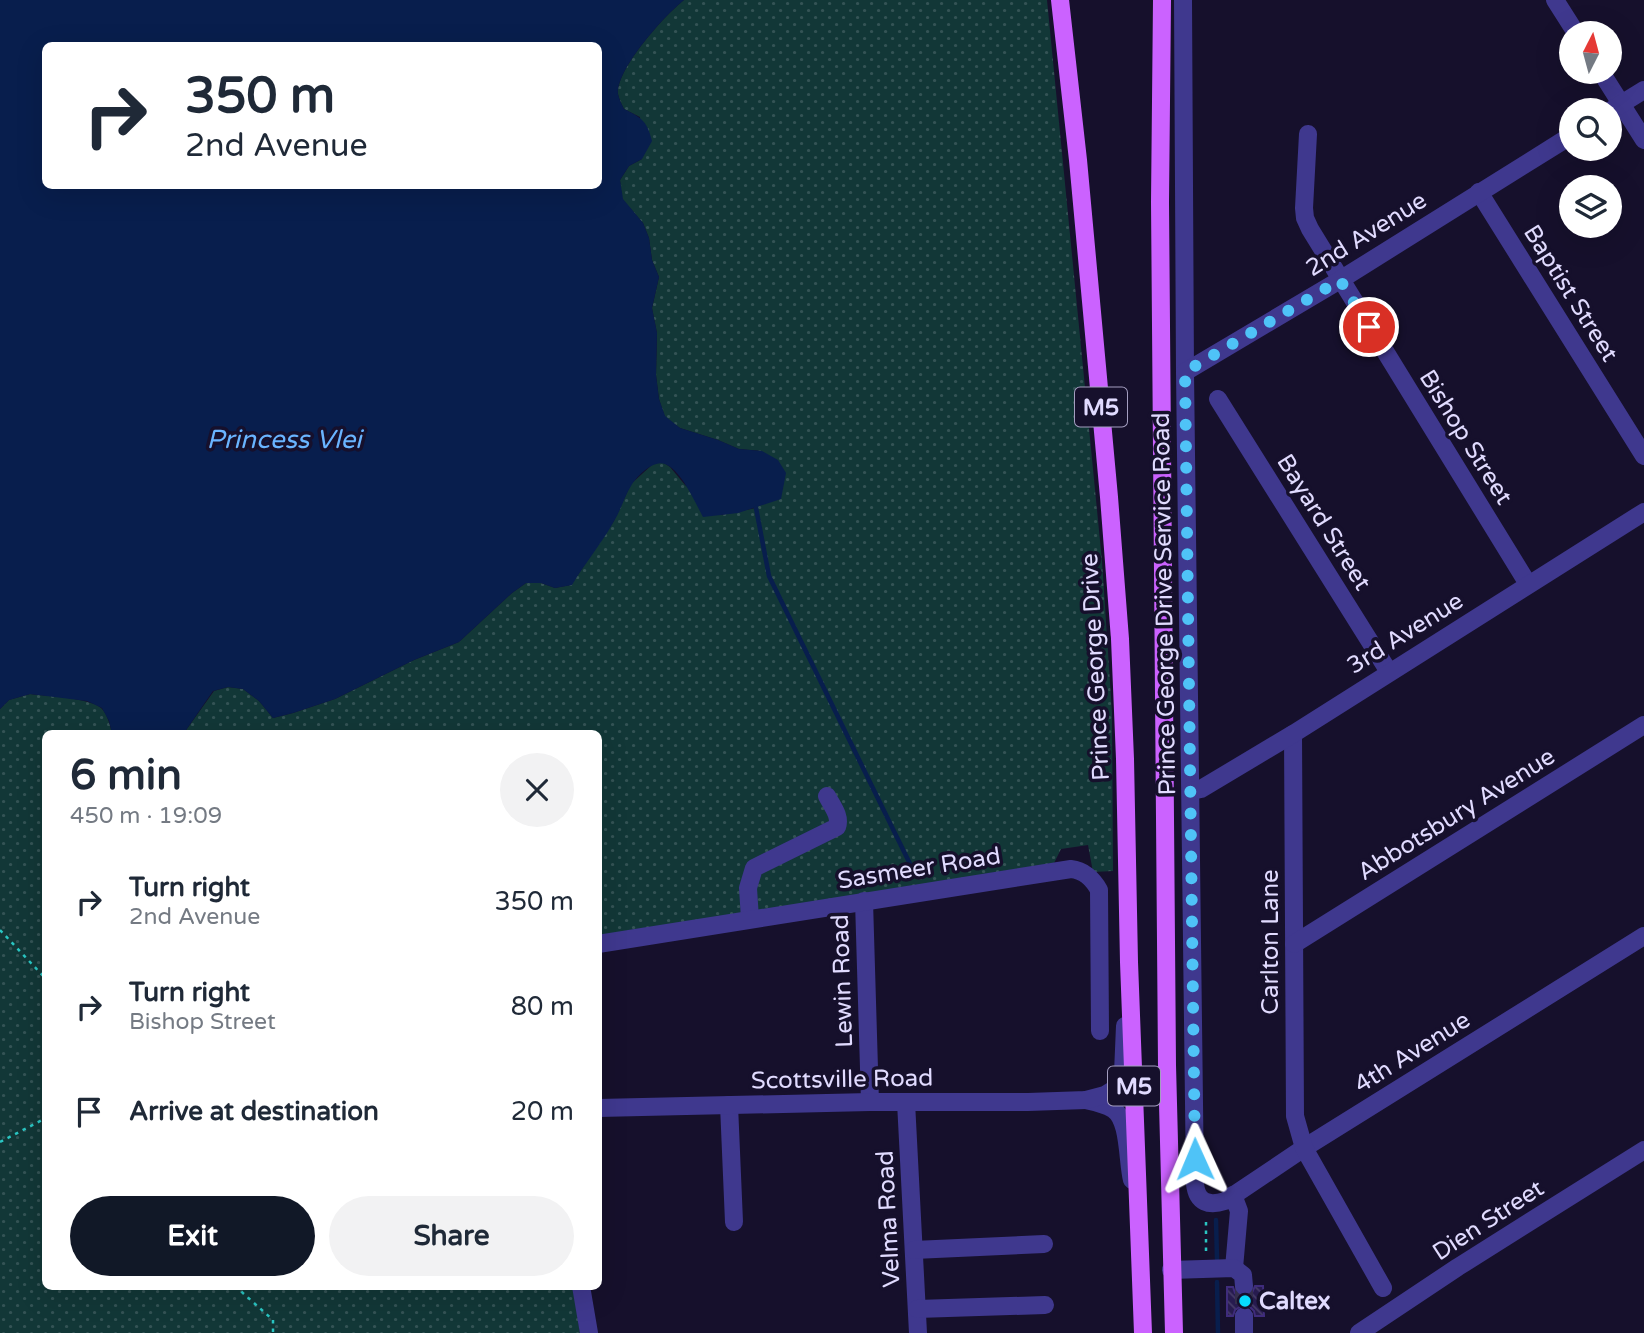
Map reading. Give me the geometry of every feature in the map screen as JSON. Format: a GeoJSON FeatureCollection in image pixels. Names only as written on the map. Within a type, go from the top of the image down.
{"type":"FeatureCollection","features":[{"type":"Feature","properties":{"kind":"main road","name":"Prince George Drive"},"geometry":{"type":"LineString","coordinates":[[1060,0],[1078,160],[1116,579],[1123,696],[1129,962],[1143,1333]]}},
{"type":"Feature","properties":{"kind":"main road","name":"M5"},"geometry":{"type":"LineString","coordinates":[[1162,0],[1160,202],[1167,1065],[1174,1333]]}},
{"type":"Feature","properties":{"kind":"street","name":"Prince George Drive Service Road"},"geometry":{"type":"LineString","coordinates":[[1183,0],[1195,1184],[1206,1209]]}},
{"type":"Feature","properties":{"kind":"street"},"geometry":{"type":"LineString","coordinates":[[1555,0],[1568,21]]}},
{"type":"Feature","properties":{"kind":"street"},"geometry":{"type":"LineString","coordinates":[[1622,103],[1644,90]]}},
{"type":"Feature","properties":{"kind":"street"},"geometry":{"type":"LineString","coordinates":[[1622,114],[1644,140]]}},
{"type":"Feature","properties":{"kind":"street","name":"Bishop Street"},"geometry":{"type":"LineString","coordinates":[[1308,134],[1304,208],[1310,229],[1528,584]]}},
{"type":"Feature","properties":{"kind":"street","name":"2nd Avenue"},"geometry":{"type":"LineString","coordinates":[[1185,372],[1340,280],[1559,143]]}},
{"type":"Feature","properties":{"kind":"street","name":"Baptist Street"},"geometry":{"type":"LineString","coordinates":[[1479,192],[1644,456]]}},
{"type":"Feature","properties":{"kind":"street","name":"Bayard Street"},"geometry":{"type":"LineString","coordinates":[[1218,399],[1389,672]]}},
{"type":"Feature","properties":{"kind":"street","name":"3rd Avenue"},"geometry":{"type":"LineString","coordinates":[[1191,791],[1201,789],[1293,734],[1644,512]]}},
{"type":"Feature","properties":{"kind":"street","name":"Abbotsbury Avenue"},"geometry":{"type":"LineString","coordinates":[[1294,944],[1644,725]]}},
{"type":"Feature","properties":{"kind":"street","name":"Carlton Lane"},"geometry":{"type":"LineString","coordinates":[[1293,734],[1295,1116],[1304,1148],[1383,1288]]}},
{"type":"Feature","properties":{"kind":"street"},"geometry":{"type":"LineString","coordinates":[[750,919],[748,888],[754,868],[835,829],[838,825],[837,816],[827,796]]}},
{"type":"Feature","properties":{"kind":"street","name":"Sasmeer Road"},"geometry":{"type":"LineString","coordinates":[[602,942],[1071,869],[1083,872],[1096,884],[1100,897],[1100,1031]]}},
{"type":"Feature","properties":{"kind":"street","name":"Lewin Road"},"geometry":{"type":"LineString","coordinates":[[864,901],[870,1102]]}},
{"type":"Feature","properties":{"kind":"street","name":"4th Avenue"},"geometry":{"type":"LineString","coordinates":[[1206,1209],[1222,1202],[1644,936]]}},
{"type":"Feature","properties":{"kind":"street","name":"Scottsville Road"},"geometry":{"type":"LineString","coordinates":[[602,1108],[1086,1100],[1112,1092],[1121,1081],[1129,962]]}},
{"type":"Feature","properties":{"kind":"street","name":"Scottsville Road"},"geometry":{"type":"LineString","coordinates":[[1086,1100],[1114,1110],[1123,1121],[1128,1167],[1139,1209]]}},
{"type":"Feature","properties":{"kind":"street","name":"Velma Road"},"geometry":{"type":"LineString","coordinates":[[906,1102],[918,1333]]}},
{"type":"Feature","properties":{"kind":"street"},"geometry":{"type":"LineString","coordinates":[[729,1105],[734,1222]]}},
{"type":"Feature","properties":{"kind":"street","name":"Dien Street"},"geometry":{"type":"LineString","coordinates":[[1359,1333],[1644,1150]]}},
{"type":"Feature","properties":{"kind":"street"},"geometry":{"type":"LineString","coordinates":[[1233,1195],[1239,1211],[1234,1268]]}},
{"type":"Feature","properties":{"kind":"street"},"geometry":{"type":"LineString","coordinates":[[914,1250],[1044,1244]]}},
{"type":"Feature","properties":{"kind":"street"},"geometry":{"type":"LineString","coordinates":[[1171,1270],[1234,1268],[1243,1275],[1244,1286]]}},
{"type":"Feature","properties":{"kind":"street"},"geometry":{"type":"LineString","coordinates":[[582,1290],[589,1333]]}},
{"type":"Feature","properties":{"kind":"street"},"geometry":{"type":"LineString","coordinates":[[917,1309],[1045,1305]]}},
{"type":"Feature","properties":{"kind":"path"},"geometry":{"type":"LineString","coordinates":[[0,930],[42,975]]}},
{"type":"Feature","properties":{"kind":"path"},"geometry":{"type":"LineString","coordinates":[[0,1142],[42,1120]]}},
{"type":"Feature","properties":{"kind":"path"},"geometry":{"type":"LineString","coordinates":[[1206,1209],[1206,1257]]}},
{"type":"Feature","properties":{"kind":"path"},"geometry":{"type":"LineString","coordinates":[[239,1290],[273,1320],[273,1333]]}},
{"type":"Feature","properties":{"kind":"green space"},"geometry":{"type":"Polygon","coordinates":[[[684,0],[1047,0],[1102,561],[1112,713],[1113,871],[1093,872],[1088,845],[1061,849],[1054,863],[602,937],[602,730],[186,730],[214,691],[228,687],[243,689],[259,701],[273,718],[293,713],[335,699],[414,660],[459,642],[526,583],[541,583],[555,588],[571,585],[614,521],[631,484],[653,464],[664,463],[670,467],[685,485],[721,515],[756,508],[762,451],[739,449],[680,428],[665,417],[659,399],[656,375],[657,333],[652,308],[659,277],[643,223],[622,199],[620,180],[629,166],[642,159],[640,117],[624,109],[618,94],[619,83],[633,57],[665,18],[684,0]]]}},
{"type":"Feature","properties":{"kind":"green space"},"geometry":{"type":"Polygon","coordinates":[[[30,694],[78,700],[101,708],[111,730],[42,730],[42,1290],[574,1290],[580,1333],[0,1333],[0,709],[9,700],[30,694]]]}},
{"type":"Feature","properties":{"kind":"water","name":"Princess Vlei"},"geometry":{"type":"Polygon","coordinates":[[[0,0],[684,0],[654,30],[633,57],[619,83],[618,94],[624,109],[646,124],[652,141],[642,159],[629,166],[620,180],[623,199],[643,223],[659,277],[652,308],[657,333],[656,375],[659,399],[665,416],[680,428],[739,449],[762,451],[778,460],[786,473],[781,499],[738,513],[703,517],[677,473],[665,464],[655,464],[633,482],[609,529],[572,585],[555,588],[541,583],[526,583],[459,642],[414,660],[335,699],[293,713],[273,718],[259,701],[243,689],[228,687],[213,691],[186,730],[111,730],[102,708],[87,701],[30,694],[9,700],[0,709],[0,0]]]}},
{"type":"Feature","properties":{"kind":"building","name":"Caltex"},"geometry":{"type":"Polygon","coordinates":[[[1255,1286],[1263,1286],[1264,1316],[1255,1316],[1250,1307],[1243,1305],[1235,1310],[1233,1316],[1227,1316],[1227,1287],[1233,1287],[1235,1293],[1244,1297],[1251,1295],[1255,1286]]]}},
{"type":"Feature","properties":{"kind":"waterway"},"geometry":{"type":"LineString","coordinates":[[756,508],[769,576],[914,872]]}},
{"type":"Feature","properties":{"kind":"waterway"},"geometry":{"type":"LineString","coordinates":[[1216,1220],[1217,1259]]}},
{"type":"Feature","properties":{"kind":"waterway"},"geometry":{"type":"LineString","coordinates":[[1217,1282],[1218,1333]]}},
{"type":"Feature","properties":{"kind":"tunnel"},"geometry":{"type":"LineString","coordinates":[[1244,1286],[1244,1316]]}},
{"type":"Feature","properties":{"kind":"place","name":"Caltex"},"geometry":{"type":"Point","coordinates":[1245,1301]}},
{"type":"Feature","properties":{"kind":"route"},"geometry":{"type":"LineString","coordinates":[[1195,1159],[1185,372],[1340,280],[1369,327]]}}]}
